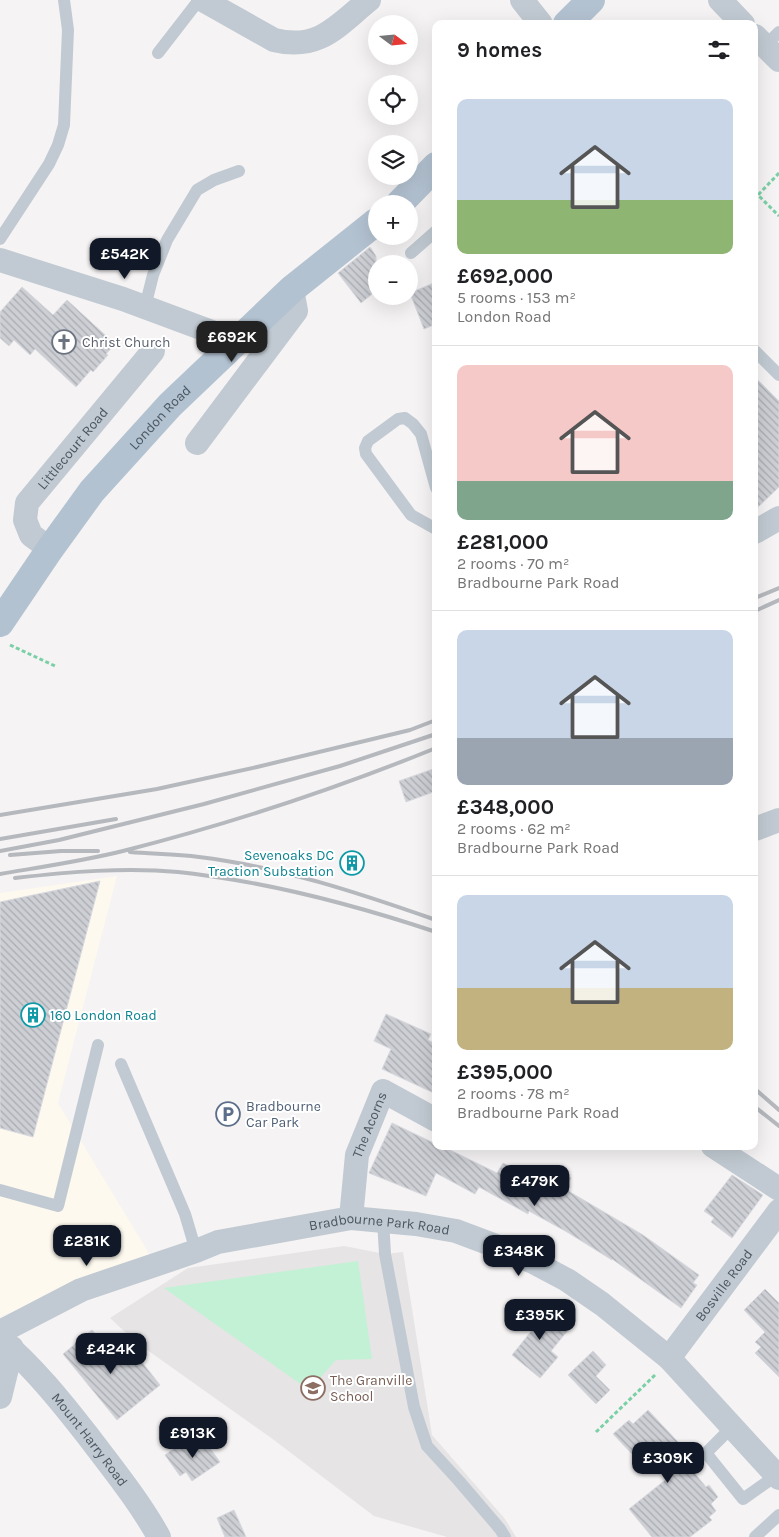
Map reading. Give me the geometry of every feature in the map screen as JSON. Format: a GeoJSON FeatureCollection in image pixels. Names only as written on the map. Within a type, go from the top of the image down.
{"type":"FeatureCollection","features":[{"type":"Feature","properties":{"kind":"main road"},"geometry":{"type":"LineString","coordinates":[[571,20],[591,0]]}},
{"type":"Feature","properties":{"kind":"main road"},"geometry":{"type":"LineString","coordinates":[[408,195],[432,170]]}},
{"type":"Feature","properties":{"kind":"main road","name":"London Road"},"geometry":{"type":"LineString","coordinates":[[4,633],[50,549],[99,484],[170,404],[292,289],[368,228]]}},
{"type":"Feature","properties":{"kind":"street"},"geometry":{"type":"LineString","coordinates":[[203,0],[274,40],[299,44],[328,34],[369,0]]}},
{"type":"Feature","properties":{"kind":"street"},"geometry":{"type":"LineString","coordinates":[[522,0],[538,20]]}},
{"type":"Feature","properties":{"kind":"street"},"geometry":{"type":"LineString","coordinates":[[720,0],[739,20]]}},
{"type":"Feature","properties":{"kind":"street"},"geometry":{"type":"LineString","coordinates":[[0,260],[145,307],[236,340]]}},
{"type":"Feature","properties":{"kind":"street"},"geometry":{"type":"LineString","coordinates":[[197,443],[296,310],[292,289]]}},
{"type":"Feature","properties":{"kind":"street","name":"Littlecourt Road"},"geometry":{"type":"LineString","coordinates":[[50,549],[31,535],[25,520],[27,503],[153,351]]}},
{"type":"Feature","properties":{"kind":"street"},"geometry":{"type":"LineString","coordinates":[[758,530],[779,518]]}},
{"type":"Feature","properties":{"kind":"street"},"geometry":{"type":"LineString","coordinates":[[758,828],[779,820]]}},
{"type":"Feature","properties":{"kind":"street","name":"The Acorns"},"geometry":{"type":"LineString","coordinates":[[352,1218],[357,1155],[383,1091],[432,1118]]}},
{"type":"Feature","properties":{"kind":"street"},"geometry":{"type":"LineString","coordinates":[[719,1150],[779,1189]]}},
{"type":"Feature","properties":{"kind":"street","name":"Bosville Road"},"geometry":{"type":"LineString","coordinates":[[669,1358],[779,1211]]}},
{"type":"Feature","properties":{"kind":"street","name":"Bradbourne Park Road"},"geometry":{"type":"LineString","coordinates":[[4,1340],[81,1290],[218,1242],[352,1218],[416,1224],[456,1231],[533,1262],[567,1280],[602,1304],[669,1358],[778,1477]]}},
{"type":"Feature","properties":{"kind":"street"},"geometry":{"type":"LineString","coordinates":[[0,1397],[4,1340]]}},
{"type":"Feature","properties":{"kind":"street","name":"Mount Harry Road"},"geometry":{"type":"LineString","coordinates":[[4,1340],[61,1402],[147,1515],[159,1537]]}},
{"type":"Feature","properties":{"kind":"lane"},"geometry":{"type":"LineString","coordinates":[[0,239],[49,164],[58,145],[64,125],[68,30],[64,0]]}},
{"type":"Feature","properties":{"kind":"lane"},"geometry":{"type":"LineString","coordinates":[[158,53],[199,0]]}},
{"type":"Feature","properties":{"kind":"lane"},"geometry":{"type":"LineString","coordinates":[[145,307],[153,275],[167,240],[198,190],[214,180],[239,171]]}},
{"type":"Feature","properties":{"kind":"lane"},"geometry":{"type":"LineString","coordinates":[[411,253],[432,235]]}},
{"type":"Feature","properties":{"kind":"lane"},"geometry":{"type":"LineString","coordinates":[[758,354],[779,375]]}},
{"type":"Feature","properties":{"kind":"lane"},"geometry":{"type":"LineString","coordinates":[[432,474],[421,434],[405,418],[398,419],[368,441],[365,448],[366,454],[411,515],[432,527]]}},
{"type":"Feature","properties":{"kind":"lane"},"geometry":{"type":"LineString","coordinates":[[0,1190],[58,1206],[98,1046]]}},
{"type":"Feature","properties":{"kind":"lane"},"geometry":{"type":"LineString","coordinates":[[121,1064],[185,1214],[196,1251]]}},
{"type":"Feature","properties":{"kind":"lane"},"geometry":{"type":"LineString","coordinates":[[383,1220],[385,1254],[414,1407],[427,1446],[459,1481],[505,1537]]}},
{"type":"Feature","properties":{"kind":"lane"},"geometry":{"type":"LineString","coordinates":[[732,1427],[706,1453],[743,1499],[778,1477]]}},
{"type":"Feature","properties":{"kind":"lane"},"geometry":{"type":"LineString","coordinates":[[755,1537],[779,1515]]}},
{"type":"Feature","properties":{"kind":"path"},"geometry":{"type":"LineString","coordinates":[[779,173],[758,194],[779,216]]}},
{"type":"Feature","properties":{"kind":"path"},"geometry":{"type":"LineString","coordinates":[[4,633],[55,666]]}},
{"type":"Feature","properties":{"kind":"path"},"geometry":{"type":"LineString","coordinates":[[596,1432],[653,1377],[669,1358]]}},
{"type":"Feature","properties":{"kind":"shaded area"},"geometry":{"type":"Polygon","coordinates":[[[117,876],[58,1103],[150,1255],[0,1317],[0,893],[117,876]]]}},
{"type":"Feature","properties":{"kind":"shaded area","name":"The Granville School"},"geometry":{"type":"Polygon","coordinates":[[[344,1246],[385,1254],[403,1252],[432,1435],[505,1519],[516,1537],[447,1537],[374,1516],[274,1440],[136,1342],[110,1318],[188,1268],[344,1246]]]}},
{"type":"Feature","properties":{"kind":"green space"},"geometry":{"type":"Polygon","coordinates":[[[358,1261],[372,1359],[336,1360],[309,1390],[164,1288],[358,1261]]]}},
{"type":"Feature","properties":{"kind":"building"},"geometry":{"type":"Polygon","coordinates":[[[370,247],[375,255],[368,255],[368,297],[361,303],[338,273],[370,247]]]}},
{"type":"Feature","properties":{"kind":"building"},"geometry":{"type":"Polygon","coordinates":[[[432,284],[432,326],[424,329],[415,305],[418,305],[418,290],[432,284]]]}},
{"type":"Feature","properties":{"kind":"building","name":"Christ Church"},"geometry":{"type":"Polygon","coordinates":[[[22,287],[53,315],[67,300],[115,344],[93,372],[91,370],[76,387],[35,349],[30,355],[14,340],[9,346],[0,338],[0,312],[22,287]]]}},
{"type":"Feature","properties":{"kind":"building"},"geometry":{"type":"Polygon","coordinates":[[[758,380],[779,401],[779,487],[758,507],[758,380]]]}},
{"type":"Feature","properties":{"kind":"building"},"geometry":{"type":"Polygon","coordinates":[[[432,769],[432,792],[406,802],[399,781],[432,769]]]}},
{"type":"Feature","properties":{"kind":"building","name":"160 London Road"},"geometry":{"type":"Polygon","coordinates":[[[100,881],[33,1137],[0,1128],[0,902],[100,881]]]}},
{"type":"Feature","properties":{"kind":"building"},"geometry":{"type":"Polygon","coordinates":[[[386,1014],[431,1034],[428,1040],[432,1042],[432,1092],[382,1069],[391,1049],[374,1041],[386,1014]]]}},
{"type":"Feature","properties":{"kind":"building"},"geometry":{"type":"Polygon","coordinates":[[[392,1123],[432,1142],[432,1150],[450,1150],[497,1173],[503,1163],[547,1186],[555,1170],[571,1178],[565,1189],[643,1235],[699,1275],[693,1283],[697,1285],[681,1308],[612,1259],[567,1232],[529,1211],[528,1214],[479,1187],[475,1194],[436,1173],[426,1196],[369,1173],[392,1123]]]}},
{"type":"Feature","properties":{"kind":"building"},"geometry":{"type":"Polygon","coordinates":[[[732,1175],[763,1195],[732,1238],[711,1222],[714,1218],[704,1211],[732,1175]]]}},
{"type":"Feature","properties":{"kind":"building"},"geometry":{"type":"Polygon","coordinates":[[[765,1289],[779,1303],[779,1377],[755,1353],[761,1347],[755,1342],[765,1332],[744,1310],[765,1289]]]}},
{"type":"Feature","properties":{"kind":"building"},"geometry":{"type":"Polygon","coordinates":[[[538,1303],[569,1329],[551,1351],[558,1357],[540,1378],[512,1355],[533,1329],[524,1321],[538,1303]]]}},
{"type":"Feature","properties":{"kind":"building"},"geometry":{"type":"Polygon","coordinates":[[[92,1330],[120,1364],[134,1352],[160,1385],[117,1420],[63,1354],[92,1330]]]}},
{"type":"Feature","properties":{"kind":"building"},"geometry":{"type":"Polygon","coordinates":[[[593,1351],[606,1365],[596,1376],[610,1390],[596,1404],[568,1375],[593,1351]]]}},
{"type":"Feature","properties":{"kind":"building"},"geometry":{"type":"Polygon","coordinates":[[[648,1410],[679,1443],[674,1448],[706,1487],[709,1485],[718,1497],[711,1504],[716,1511],[709,1517],[712,1520],[690,1537],[652,1537],[629,1509],[669,1477],[641,1445],[632,1454],[613,1434],[629,1420],[633,1424],[648,1410]]]}},
{"type":"Feature","properties":{"kind":"building"},"geometry":{"type":"Polygon","coordinates":[[[201,1436],[220,1462],[192,1481],[186,1472],[180,1476],[165,1455],[180,1444],[183,1449],[201,1436]]]}},
{"type":"Feature","properties":{"kind":"building"},"geometry":{"type":"Polygon","coordinates":[[[234,1510],[246,1537],[225,1537],[217,1518],[234,1510]]]}},
{"type":"Feature","properties":{"kind":"railway"},"geometry":{"type":"LineString","coordinates":[[758,597],[779,588]]}},
{"type":"Feature","properties":{"kind":"railway"},"geometry":{"type":"LineString","coordinates":[[758,610],[779,600]]}},
{"type":"Feature","properties":{"kind":"railway"},"geometry":{"type":"LineString","coordinates":[[0,815],[157,789],[410,730],[432,722]]}},
{"type":"Feature","properties":{"kind":"railway"},"geometry":{"type":"LineString","coordinates":[[0,851],[59,840],[204,804],[340,766],[432,735]]}},
{"type":"Feature","properties":{"kind":"railway"},"geometry":{"type":"LineString","coordinates":[[0,874],[108,855],[163,841],[321,791],[432,750]]}},
{"type":"Feature","properties":{"kind":"railway"},"geometry":{"type":"LineString","coordinates":[[0,839],[116,819]]}},
{"type":"Feature","properties":{"kind":"railway"},"geometry":{"type":"LineString","coordinates":[[10,855],[61,851],[98,851]]}},
{"type":"Feature","properties":{"kind":"railway"},"geometry":{"type":"LineString","coordinates":[[130,852],[182,855],[260,867],[349,891],[432,919]]}},
{"type":"Feature","properties":{"kind":"railway"},"geometry":{"type":"LineString","coordinates":[[15,878],[117,870],[192,873],[300,893],[355,907],[432,931]]}},
{"type":"Feature","properties":{"kind":"railway"},"geometry":{"type":"LineString","coordinates":[[758,1092],[779,1110]]}},
{"type":"Feature","properties":{"kind":"railway"},"geometry":{"type":"LineString","coordinates":[[758,1109],[779,1126]]}},
{"type":"Feature","properties":{"kind":"place","name":"Christ Church"},"geometry":{"type":"Point","coordinates":[64,342]}},
{"type":"Feature","properties":{"kind":"place","name":"Sevenoaks DC Traction Substation"},"geometry":{"type":"Point","coordinates":[352,863]}},
{"type":"Feature","properties":{"kind":"place","name":"160 London Road"},"geometry":{"type":"Point","coordinates":[33,1015]}},
{"type":"Feature","properties":{"kind":"place","name":"Bradbourne Car Park"},"geometry":{"type":"Point","coordinates":[228,1114]}},
{"type":"Feature","properties":{"kind":"place","name":"The Granville School"},"geometry":{"type":"Point","coordinates":[313,1388]}}]}
